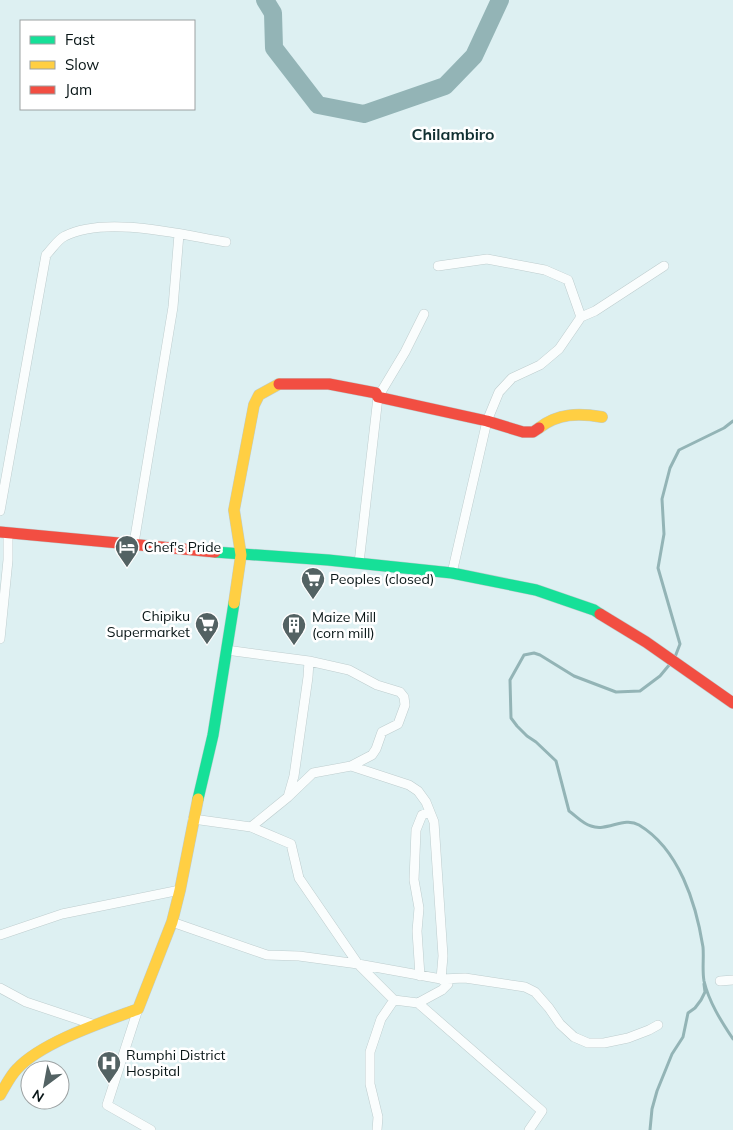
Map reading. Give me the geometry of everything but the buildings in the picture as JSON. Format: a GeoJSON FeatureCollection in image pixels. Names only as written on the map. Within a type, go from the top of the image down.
{"type":"FeatureCollection","features":[{"type":"Feature","properties":{"kind":"street"},"geometry":{"type":"LineString","coordinates":[[0,511],[46,254],[64,236],[85,229],[114,226],[146,229],[226,242]]}},
{"type":"Feature","properties":{"kind":"street"},"geometry":{"type":"LineString","coordinates":[[134,543],[173,307],[179,234]]}},
{"type":"Feature","properties":{"kind":"street"},"geometry":{"type":"LineString","coordinates":[[438,266],[487,259],[544,270],[568,280],[581,317]]}},
{"type":"Feature","properties":{"kind":"street"},"geometry":{"type":"LineString","coordinates":[[452,573],[487,421],[500,392],[512,378],[540,365],[559,349],[581,317],[595,311],[664,266]]}},
{"type":"Feature","properties":{"kind":"street"},"geometry":{"type":"LineString","coordinates":[[358,563],[378,397],[405,352],[424,314]]}},
{"type":"Feature","properties":{"kind":"street"},"geometry":{"type":"LineString","coordinates":[[150,1130],[106,1105],[138,1009],[172,922],[180,890],[193,819],[213,735],[241,555],[234,510],[254,405],[259,395],[277,384],[329,384],[376,393],[378,397],[487,421],[523,432],[534,432],[545,423],[560,416],[583,414],[602,417]]}},
{"type":"Feature","properties":{"kind":"street"},"geometry":{"type":"LineString","coordinates":[[0,639],[8,560],[4,532],[134,543],[241,555],[358,563],[452,573],[536,590],[594,610],[682,666],[733,704]]}},
{"type":"Feature","properties":{"kind":"street"},"geometry":{"type":"LineString","coordinates":[[226,650],[309,661],[349,670],[377,685],[400,692],[404,697],[404,705],[398,724],[382,732],[376,749],[372,754],[351,766],[312,773],[288,797],[251,827]]}},
{"type":"Feature","properties":{"kind":"street"},"geometry":{"type":"LineString","coordinates":[[288,797],[294,776],[309,661]]}},
{"type":"Feature","properties":{"kind":"street"},"geometry":{"type":"LineString","coordinates":[[351,766],[409,785],[426,802],[434,822],[443,956],[442,979]]}},
{"type":"Feature","properties":{"kind":"street"},"geometry":{"type":"LineString","coordinates":[[420,976],[417,931],[419,908],[414,880],[416,830],[422,815],[430,812]]}},
{"type":"Feature","properties":{"kind":"street"},"geometry":{"type":"LineString","coordinates":[[193,819],[251,827],[292,844],[299,878],[358,964],[394,1000],[418,1003],[542,1111],[529,1130]]}},
{"type":"Feature","properties":{"kind":"street"},"geometry":{"type":"LineString","coordinates":[[0,935],[62,914],[180,890]]}},
{"type":"Feature","properties":{"kind":"street"},"geometry":{"type":"LineString","coordinates":[[172,922],[267,955],[299,956],[358,964],[420,976],[442,979],[465,978],[525,987],[535,992],[560,1024],[574,1037],[588,1042],[604,1044],[628,1038],[658,1025]]}},
{"type":"Feature","properties":{"kind":"street"},"geometry":{"type":"LineString","coordinates":[[418,1003],[442,990],[448,984],[442,979]]}},
{"type":"Feature","properties":{"kind":"street"},"geometry":{"type":"LineString","coordinates":[[720,981],[733,980]]}},
{"type":"Feature","properties":{"kind":"street"},"geometry":{"type":"LineString","coordinates":[[0,988],[26,1002],[95,1025]]}},
{"type":"Feature","properties":{"kind":"street"},"geometry":{"type":"LineString","coordinates":[[377,1130],[378,1117],[370,1084],[370,1052],[381,1019],[394,1000]]}},
{"type":"Feature","properties":{"kind":"street"},"geometry":{"type":"LineString","coordinates":[[0,1095],[15,1070],[33,1054],[95,1025],[138,1009]]}},
{"type":"Feature","properties":{"kind":"waterway"},"geometry":{"type":"LineString","coordinates":[[265,0],[273,13],[274,48],[318,105],[364,114],[445,86],[474,56],[500,0]]}},
{"type":"Feature","properties":{"kind":"waterway"},"geometry":{"type":"LineString","coordinates":[[675,657],[680,644],[658,568],[664,534],[662,499],[670,468],[679,450],[724,428],[733,421]]}},
{"type":"Feature","properties":{"kind":"waterway"},"geometry":{"type":"LineString","coordinates":[[670,664],[660,676],[640,691],[616,692],[574,676],[540,655],[534,653],[524,655],[510,680],[511,718],[527,736],[556,761],[569,811],[585,824],[591,826],[603,827],[627,822],[639,825],[653,835],[665,848],[683,879],[696,913],[703,947],[703,977],[706,989],[716,1011],[733,1039]]}},
{"type":"Feature","properties":{"kind":"waterway"},"geometry":{"type":"LineString","coordinates":[[650,1130],[652,1109],[657,1091],[672,1054],[683,1037],[688,1013],[695,1008],[705,992],[704,984]]}},
{"type":"Feature","properties":{"kind":"traffic: fast"},"geometry":{"type":"LineString","coordinates":[[215,552],[328,560],[452,573],[536,590],[594,610],[600,614]]}},
{"type":"Feature","properties":{"kind":"traffic: fast"},"geometry":{"type":"LineString","coordinates":[[198,799],[213,735],[234,603]]}},
{"type":"Feature","properties":{"kind":"traffic: slow"},"geometry":{"type":"LineString","coordinates":[[234,603],[241,555],[234,510],[254,405],[259,395],[279,384]]}},
{"type":"Feature","properties":{"kind":"traffic: slow"},"geometry":{"type":"LineString","coordinates":[[539,428],[554,419],[569,415],[602,417]]}},
{"type":"Feature","properties":{"kind":"traffic: slow"},"geometry":{"type":"LineString","coordinates":[[0,1095],[17,1069],[42,1050],[74,1034],[138,1009],[172,922],[198,799]]}},
{"type":"Feature","properties":{"kind":"traffic: jam"},"geometry":{"type":"LineString","coordinates":[[279,384],[329,384],[376,393],[378,397],[487,421],[523,432],[533,432],[539,428]]}},
{"type":"Feature","properties":{"kind":"traffic: jam"},"geometry":{"type":"LineString","coordinates":[[0,532],[215,552]]}},
{"type":"Feature","properties":{"kind":"traffic: jam"},"geometry":{"type":"LineString","coordinates":[[600,614],[646,642],[733,703]]}},
{"type":"Feature","properties":{"kind":"place","name":"Chef's Pride"},"geometry":{"type":"Point","coordinates":[127,568]}},
{"type":"Feature","properties":{"kind":"place","name":"Peoples (closed)"},"geometry":{"type":"Point","coordinates":[313,600]}},
{"type":"Feature","properties":{"kind":"place","name":"Chipiku Supermarket"},"geometry":{"type":"Point","coordinates":[207,645]}},
{"type":"Feature","properties":{"kind":"place","name":"Maize Mill (corn mill)"},"geometry":{"type":"Point","coordinates":[294,646]}},
{"type":"Feature","properties":{"kind":"place","name":"Rumphi District Hospital"},"geometry":{"type":"Point","coordinates":[109,1084]}},
{"type":"Feature","properties":{"kind":"district","name":"Chilambiro"},"geometry":{"type":"Point","coordinates":[453,134]}}]}
